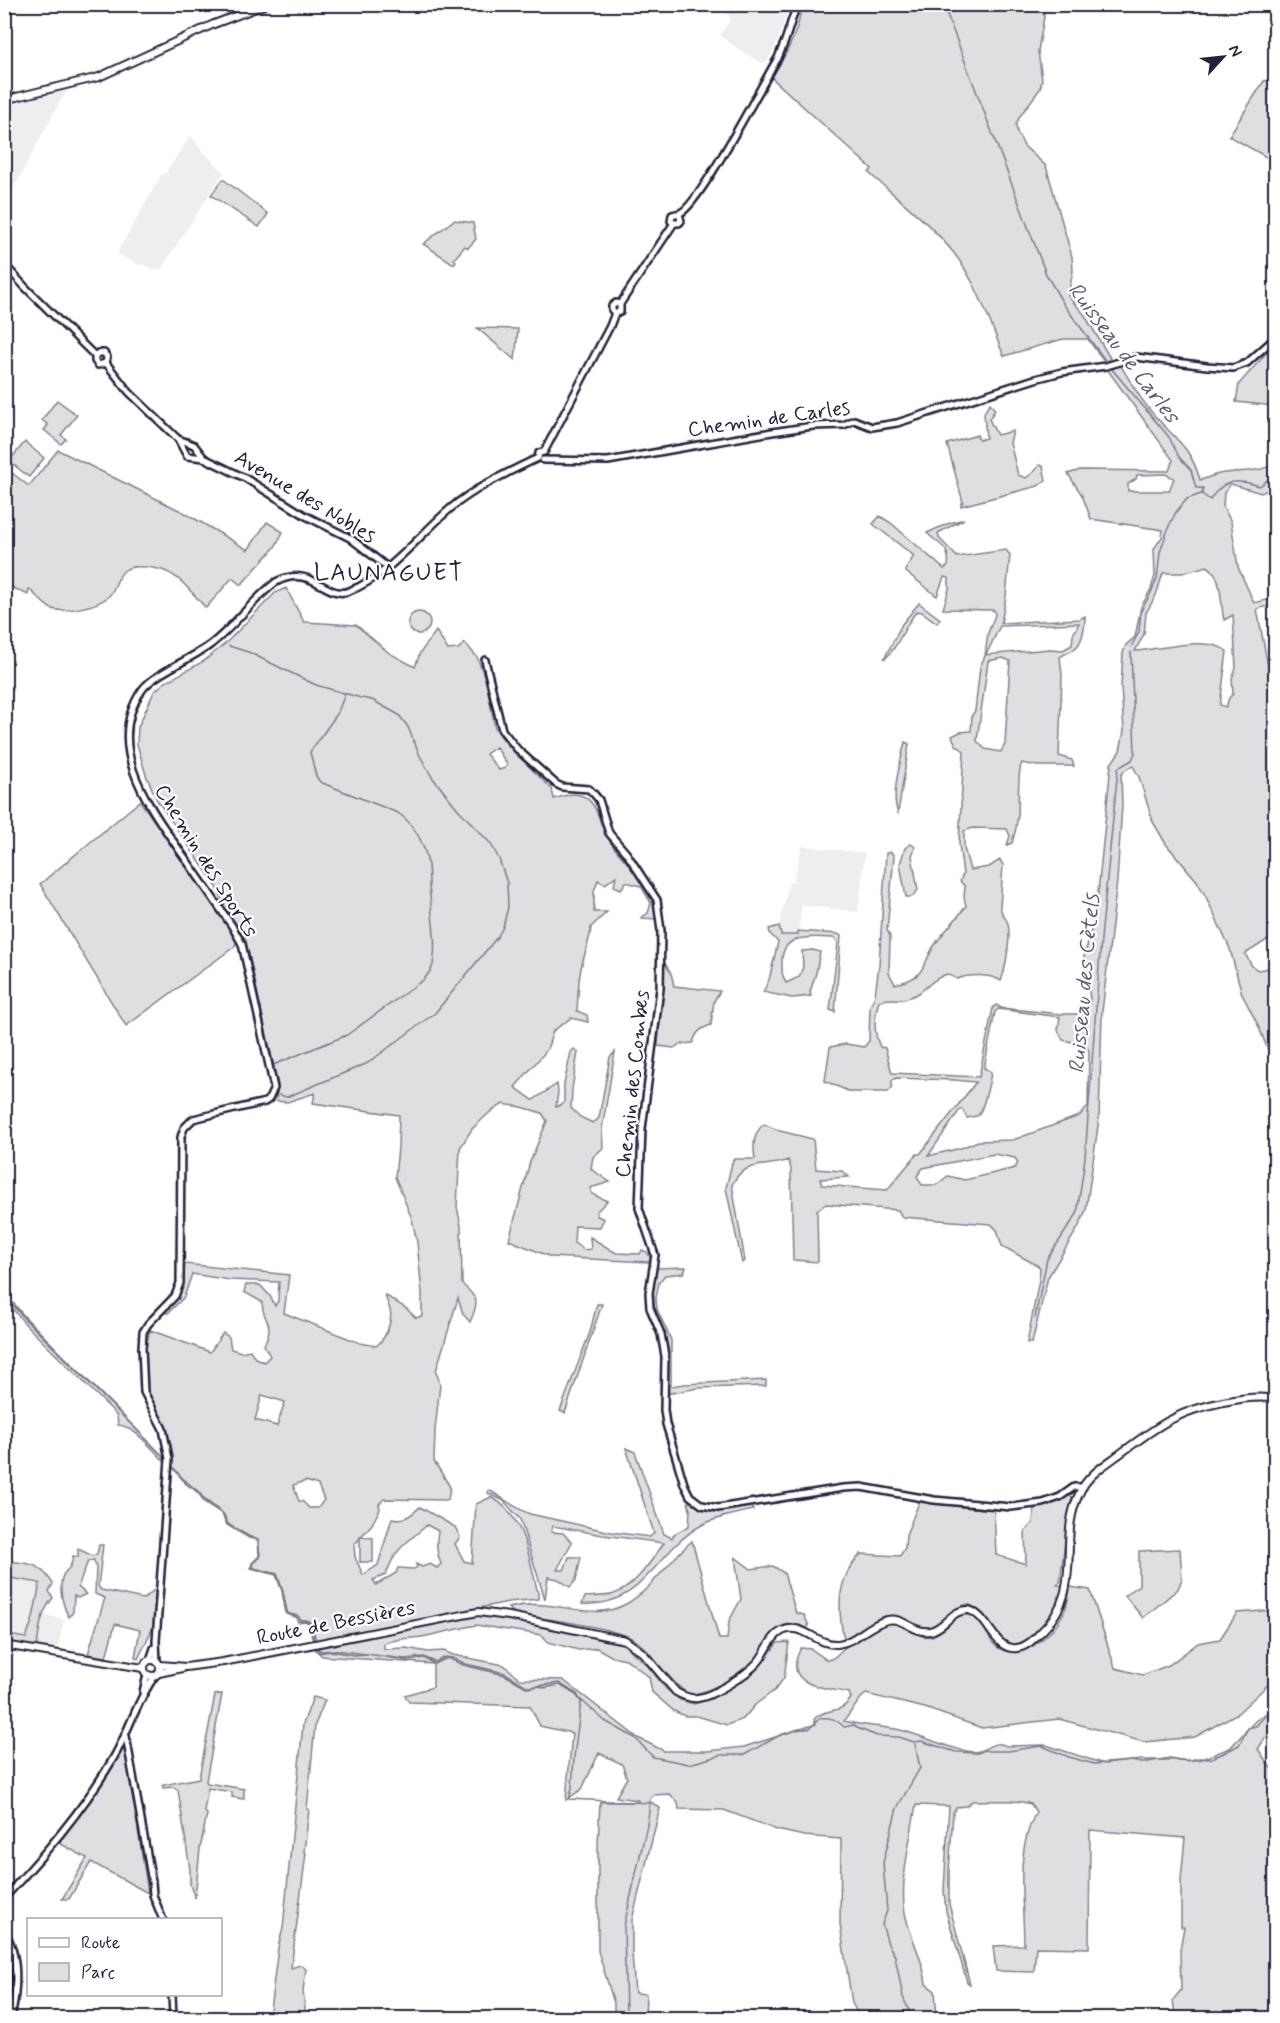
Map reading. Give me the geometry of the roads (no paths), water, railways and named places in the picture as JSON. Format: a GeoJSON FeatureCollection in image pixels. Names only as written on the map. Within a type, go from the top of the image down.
{"type":"FeatureCollection","features":[{"type":"Feature","properties":{"kind":"main road"},"geometry":{"type":"LineString","coordinates":[[4,100],[99,77],[214,24],[267,4]]}},
{"type":"Feature","properties":{"kind":"main road"},"geometry":{"type":"LineString","coordinates":[[1081,1490],[1099,1469],[1172,1418],[1250,1397],[1275,1399]]}},
{"type":"Feature","properties":{"kind":"main road","name":"Route de Bessières"},"geometry":{"type":"LineString","coordinates":[[157,1674],[186,1666],[258,1656],[467,1614],[492,1613],[625,1640],[643,1653],[676,1692],[693,1698],[710,1694],[750,1669],[758,1662],[775,1636],[789,1629],[799,1630],[824,1642],[837,1644],[852,1639],[886,1620],[898,1620],[916,1629],[929,1632],[939,1627],[955,1613],[969,1610],[982,1617],[1004,1646],[1013,1649],[1029,1643],[1043,1631],[1054,1618],[1063,1601],[1072,1515],[1081,1490]]}},
{"type":"Feature","properties":{"kind":"main road"},"geometry":{"type":"LineString","coordinates":[[4,1645],[143,1668]]}},
{"type":"Feature","properties":{"kind":"main road"},"geometry":{"type":"LineString","coordinates":[[150,1660],[159,1663],[157,1674],[147,1675],[143,1668],[150,1660]]}},
{"type":"Feature","properties":{"kind":"main road","name":"Route de Bessières"},"geometry":{"type":"LineString","coordinates":[[159,1663],[186,1666]]}},
{"type":"Feature","properties":{"kind":"street"},"geometry":{"type":"LineString","coordinates":[[387,567],[459,501],[543,456],[615,313],[621,310],[620,304],[674,223],[680,222],[679,214],[704,185],[778,58],[797,4]]}},
{"type":"Feature","properties":{"kind":"street","name":"Avenue des Nobles"},"geometry":{"type":"LineString","coordinates":[[4,264],[95,356],[100,353],[105,354],[106,363],[129,392],[178,439],[187,456],[204,458],[245,478],[299,511],[350,538],[387,567]]}},
{"type":"Feature","properties":{"kind":"street","name":"Chemin de Carles"},"geometry":{"type":"LineString","coordinates":[[543,456],[608,461],[772,432],[813,426],[844,425],[854,420],[867,426],[879,426],[897,423],[1035,379],[1062,372],[1106,366],[1136,357],[1233,368],[1247,363],[1275,337]]}},
{"type":"Feature","properties":{"kind":"street","name":"Avenue des Nobles"},"geometry":{"type":"LineString","coordinates":[[178,439],[194,445],[204,458]]}},
{"type":"Feature","properties":{"kind":"street"},"geometry":{"type":"LineString","coordinates":[[184,450],[189,444]]}},
{"type":"Feature","properties":{"kind":"street"},"geometry":{"type":"LineString","coordinates":[[193,456],[196,449]]}},
{"type":"Feature","properties":{"kind":"street","name":"Chemin des Sports"},"geometry":{"type":"LineString","coordinates":[[156,1641],[168,1451],[163,1429],[144,1392],[142,1348],[143,1332],[175,1296],[180,1283],[181,1137],[184,1128],[193,1119],[264,1102],[272,1095],[274,1088],[242,944],[228,919],[146,801],[130,759],[127,744],[128,727],[144,692],[162,674],[189,660],[217,640],[242,613],[278,581],[286,577],[303,576],[344,593],[360,586],[387,567]]}},
{"type":"Feature","properties":{"kind":"street","name":"Chemin des Combes"},"geometry":{"type":"LineString","coordinates":[[485,660],[499,723],[510,742],[556,784],[562,787],[590,789],[599,800],[609,833],[627,854],[657,900],[661,931],[660,989],[642,1129],[639,1201],[643,1221],[655,1255],[649,1293],[650,1308],[661,1334],[665,1356],[666,1424],[687,1491],[694,1500],[702,1505],[718,1508],[843,1488],[872,1488],[934,1500],[1011,1507],[1043,1503],[1066,1493],[1081,1490]]}},
{"type":"Feature","properties":{"kind":"street"},"geometry":{"type":"LineString","coordinates":[[150,1660],[156,1641]]}},
{"type":"Feature","properties":{"kind":"street"},"geometry":{"type":"LineString","coordinates":[[156,1641],[159,1663]]}},
{"type":"Feature","properties":{"kind":"street"},"geometry":{"type":"LineString","coordinates":[[4,1898],[37,1864],[108,1767],[157,1674]]}},
{"type":"Feature","properties":{"kind":"street"},"geometry":{"type":"LineString","coordinates":[[139,1706],[147,1675]]}},
{"type":"Feature","properties":{"kind":"street"},"geometry":{"type":"LineString","coordinates":[[126,1736],[152,1882],[151,1891],[162,1918]]}},
{"type":"Feature","properties":{"kind":"street"},"geometry":{"type":"LineString","coordinates":[[4,1931],[10,1938],[14,1953],[15,1994],[11,2019]]}},
{"type":"Feature","properties":{"kind":"street"},"geometry":{"type":"LineString","coordinates":[[172,1996],[173,2019]]}},
{"type":"Feature","properties":{"kind":"waterway","name":"Ruisseau de Carles"},"geometry":{"type":"LineString","coordinates":[[943,4],[1046,274],[1064,305],[1108,364]]}},
{"type":"Feature","properties":{"kind":"waterway","name":"Ruisseau de Carles"},"geometry":{"type":"LineString","coordinates":[[1111,368],[1169,437],[1179,457],[1191,470],[1196,488],[1203,488],[1202,494],[1210,500],[1226,484],[1244,482],[1260,486],[1276,473]]}},
{"type":"Feature","properties":{"kind":"waterway","name":"Ruisseau des Cètels"},"geometry":{"type":"LineString","coordinates":[[1131,647],[1139,632],[1141,611],[1157,579],[1160,552],[1169,526],[1176,512],[1187,499],[1201,494]]}},
{"type":"Feature","properties":{"kind":"waterway"},"geometry":{"type":"LineString","coordinates":[[229,646],[248,652],[316,685],[372,700],[399,715],[408,727],[432,777],[491,844],[507,883],[508,907],[503,927],[435,1013],[368,1063],[287,1097],[279,1095]]}},
{"type":"Feature","properties":{"kind":"waterway","name":"Ruisseau des Cètels"},"geometry":{"type":"LineString","coordinates":[[1035,1318],[1047,1259],[1077,1214],[1085,1158],[1101,939],[1118,768],[1132,760],[1135,753],[1131,652]]}},
{"type":"Feature","properties":{"kind":"waterway"},"geometry":{"type":"LineString","coordinates":[[273,1065],[347,1035],[423,980],[433,965],[434,939],[428,865],[416,831],[398,813],[320,782],[316,776],[310,752],[337,714],[345,694]]}},
{"type":"Feature","properties":{"kind":"waterway"},"geometry":{"type":"LineString","coordinates":[[581,1700],[605,1721],[635,1738],[653,1757],[689,1764],[722,1755],[744,1755],[780,1735],[799,1729],[809,1729],[820,1718],[833,1719],[844,1727],[854,1725],[877,1736],[921,1741],[956,1752],[1008,1751],[1042,1746],[1094,1764],[1131,1761],[1142,1763],[1170,1758],[1186,1761],[1199,1758],[1209,1759],[1239,1745],[1248,1728],[1256,1726],[1265,1716],[1276,1711]]}},
{"type":"Feature","properties":{"kind":"waterway"},"geometry":{"type":"LineString","coordinates":[[581,1702],[569,1799],[650,1803],[624,1926],[626,2018]]}},
{"type":"Feature","properties":{"kind":"waterway"},"geometry":{"type":"LineString","coordinates":[[912,2018],[903,1997],[895,1956],[888,1944],[882,1924],[887,1911],[883,1863],[897,1808],[920,1768],[915,1744]]}},
{"type":"Feature","properties":{"kind":"district","name":"LAUNAGUET"},"geometry":{"type":"Point","coordinates":[389,573]}}]}
